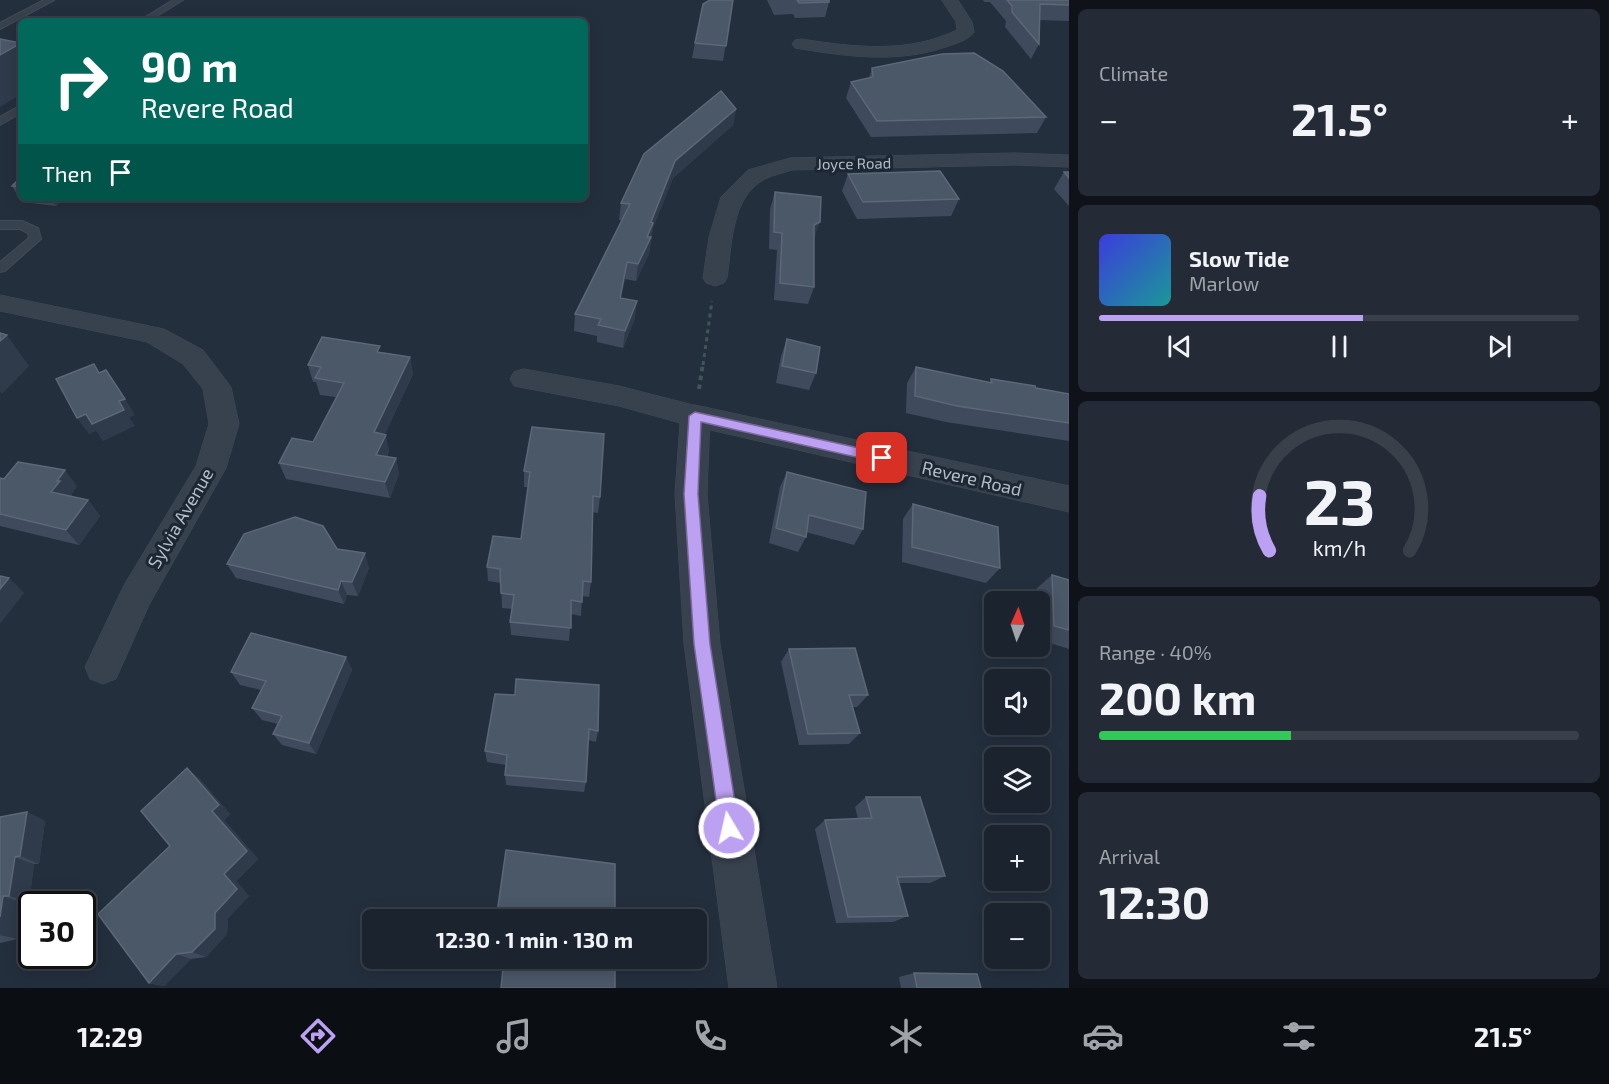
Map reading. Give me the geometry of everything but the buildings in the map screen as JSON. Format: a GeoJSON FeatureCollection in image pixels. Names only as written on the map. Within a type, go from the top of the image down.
{"type":"FeatureCollection","features":[{"type":"Feature","properties":{"kind":"street"},"geometry":{"type":"LineString","coordinates":[[801,44],[840,51],[899,53],[954,40],[966,32],[964,21],[950,0]]}},
{"type":"Feature","properties":{"kind":"street","name":"Joyce Road"},"geometry":{"type":"LineString","coordinates":[[715,278],[721,237],[732,197],[756,175],[790,165],[1014,159],[1069,161]]}},
{"type":"Feature","properties":{"kind":"street","name":"Sylvia Avenue"},"geometry":{"type":"LineString","coordinates":[[0,303],[155,335],[193,357],[218,387],[224,424],[211,468],[136,596],[103,666]]}},
{"type":"Feature","properties":{"kind":"street","name":"Revere Road"},"geometry":{"type":"LineString","coordinates":[[524,379],[619,396],[695,416],[1069,500]]}},
{"type":"Feature","properties":{"kind":"street"},"geometry":{"type":"LineString","coordinates":[[695,416],[691,494],[702,644],[753,988]]}},
{"type":"Feature","properties":{"kind":"lane"},"geometry":{"type":"LineString","coordinates":[[0,26],[49,0]]}},
{"type":"Feature","properties":{"kind":"lane"},"geometry":{"type":"LineString","coordinates":[[148,18],[179,0]]}},
{"type":"Feature","properties":{"kind":"lane"},"geometry":{"type":"LineString","coordinates":[[0,122],[18,110]]}},
{"type":"Feature","properties":{"kind":"lane"},"geometry":{"type":"LineString","coordinates":[[0,225],[22,225],[33,231],[35,239],[0,268]]}},
{"type":"Feature","properties":{"kind":"path"},"geometry":{"type":"LineString","coordinates":[[695,416],[715,278]]}},
{"type":"Feature","properties":{"kind":"route"},"geometry":{"type":"LineString","coordinates":[[729,828],[702,644],[691,494],[695,416],[882,458]]}}]}
